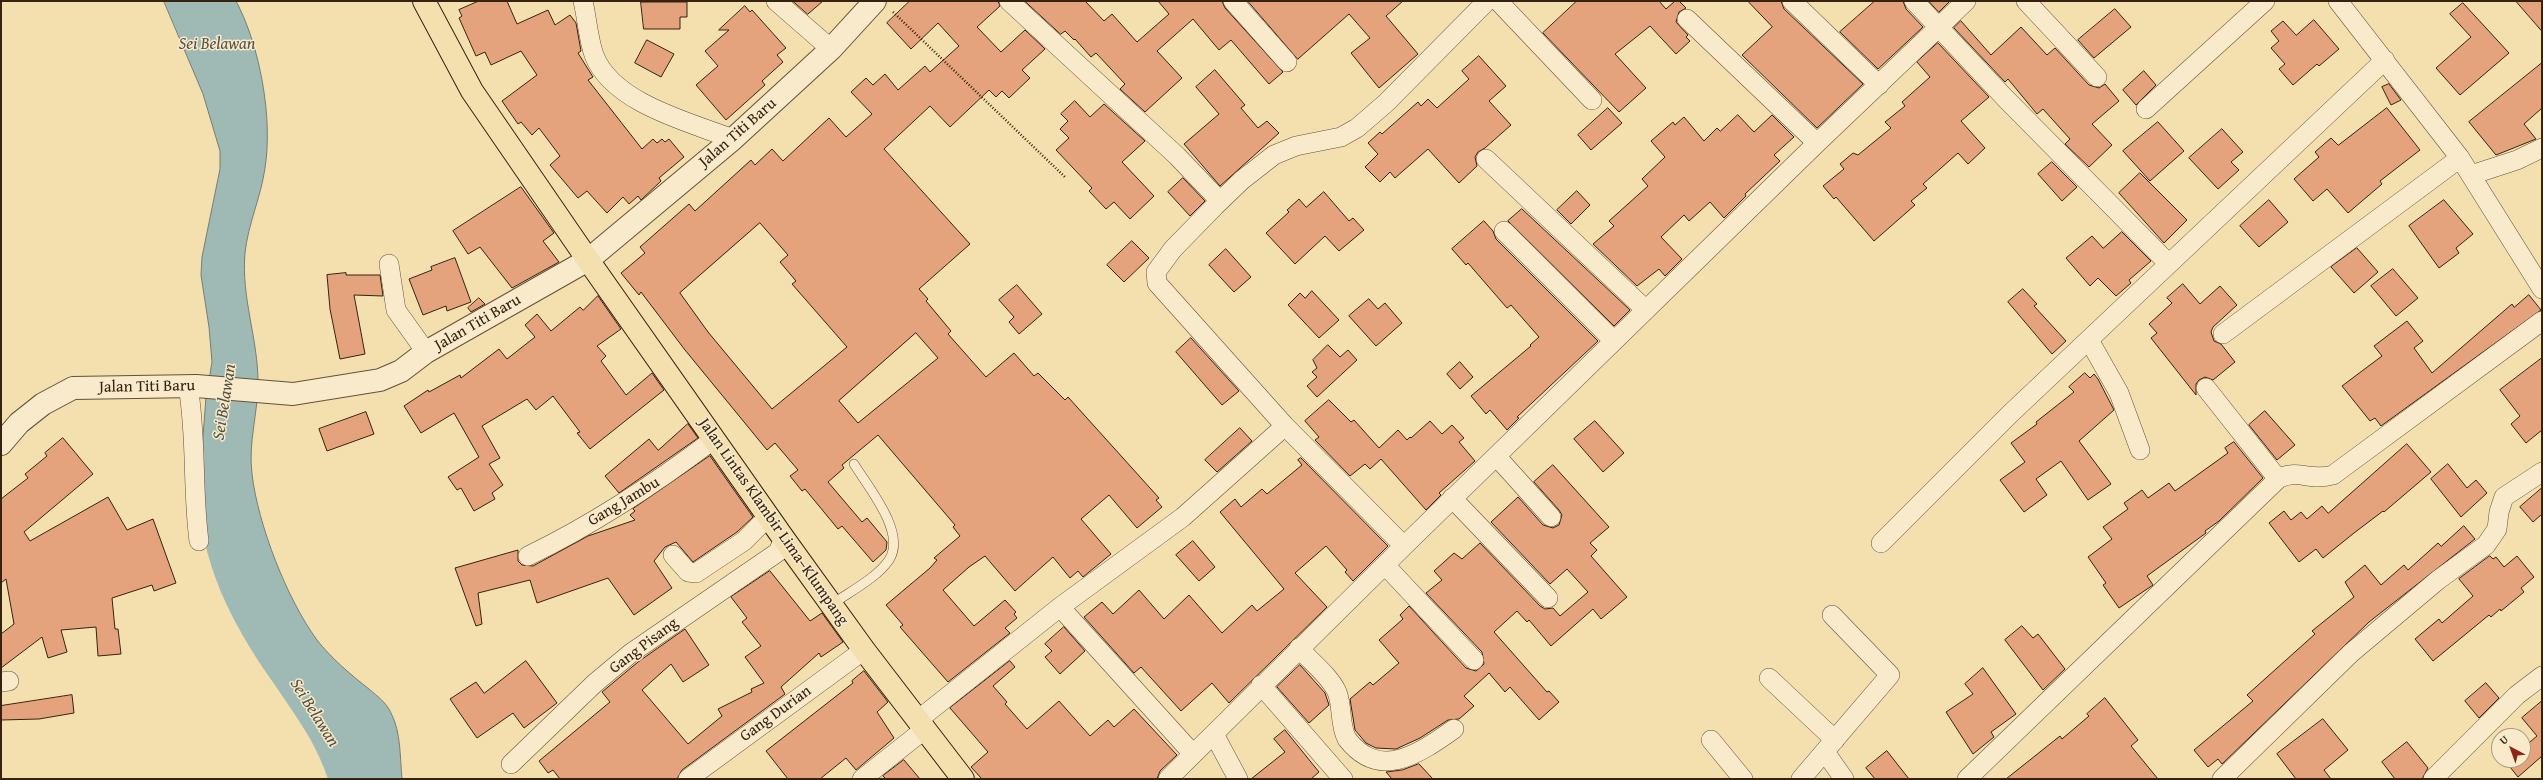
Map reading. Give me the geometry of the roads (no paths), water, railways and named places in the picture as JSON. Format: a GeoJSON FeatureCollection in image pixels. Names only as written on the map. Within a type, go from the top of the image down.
{"type":"FeatureCollection","features":[{"type":"Feature","properties":{"kind":"main road","name":"Jalan Lintas Klambir Lima–Klumpang"},"geometry":{"type":"LineString","coordinates":[[424,1],[472,91],[588,260],[768,518],[864,650],[963,779]]}},
{"type":"Feature","properties":{"kind":"street"},"geometry":{"type":"LineString","coordinates":[[583,1],[594,55],[610,81],[632,98],[733,139]]}},
{"type":"Feature","properties":{"kind":"street"},"geometry":{"type":"LineString","coordinates":[[776,1],[831,49]]}},
{"type":"Feature","properties":{"kind":"street"},"geometry":{"type":"LineString","coordinates":[[1009,1],[1177,156],[1220,201]]}},
{"type":"Feature","properties":{"kind":"street"},"geometry":{"type":"LineString","coordinates":[[1233,1],[1287,62]]}},
{"type":"Feature","properties":{"kind":"street"},"geometry":{"type":"LineString","coordinates":[[1404,546],[1285,426],[1168,297],[1155,279],[1156,272],[1161,263],[1220,201],[1274,155],[1296,146],[1341,137],[1357,128],[1386,103],[1487,1]]}},
{"type":"Feature","properties":{"kind":"street"},"geometry":{"type":"LineString","coordinates":[[1498,1],[1592,100]]}},
{"type":"Feature","properties":{"kind":"street"},"geometry":{"type":"LineString","coordinates":[[1792,1],[1879,85]]}},
{"type":"Feature","properties":{"kind":"street"},"geometry":{"type":"LineString","coordinates":[[1914,1],[2005,98],[2169,264]]}},
{"type":"Feature","properties":{"kind":"street"},"geometry":{"type":"LineString","coordinates":[[1168,779],[1261,685],[1452,498],[1497,457],[1817,143],[1966,1]]}},
{"type":"Feature","properties":{"kind":"street"},"geometry":{"type":"LineString","coordinates":[[2026,1],[2097,77]]}},
{"type":"Feature","properties":{"kind":"street"},"geometry":{"type":"LineString","coordinates":[[2146,109],[2265,1]]}},
{"type":"Feature","properties":{"kind":"street"},"geometry":{"type":"LineString","coordinates":[[2338,1],[2460,158],[2542,289]]}},
{"type":"Feature","properties":{"kind":"street","name":"Jalan Titi Baru"},"geometry":{"type":"LineString","coordinates":[[1,444],[19,423],[37,409],[73,388],[192,386],[293,394],[380,380],[401,371],[426,352],[588,260],[733,139],[831,49],[884,6]]}},
{"type":"Feature","properties":{"kind":"street"},"geometry":{"type":"LineString","coordinates":[[1688,19],[1817,143]]}},
{"type":"Feature","properties":{"kind":"street"},"geometry":{"type":"LineString","coordinates":[[1881,543],[2089,340],[2385,60]]}},
{"type":"Feature","properties":{"kind":"street"},"geometry":{"type":"LineString","coordinates":[[2471,175],[2517,160],[2542,148]]}},
{"type":"Feature","properties":{"kind":"street"},"geometry":{"type":"LineString","coordinates":[[2223,334],[2460,158]]}},
{"type":"Feature","properties":{"kind":"street"},"geometry":{"type":"LineString","coordinates":[[1486,159],[1646,310]]}},
{"type":"Feature","properties":{"kind":"street"},"geometry":{"type":"LineString","coordinates":[[1504,231],[1614,341]]}},
{"type":"Feature","properties":{"kind":"street"},"geometry":{"type":"LineString","coordinates":[[389,264],[396,310],[426,352]]}},
{"type":"Feature","properties":{"kind":"street"},"geometry":{"type":"LineString","coordinates":[[1967,779],[2278,479],[2286,474],[2320,479],[2333,475],[2542,321]]}},
{"type":"Feature","properties":{"kind":"street"},"geometry":{"type":"LineString","coordinates":[[2089,340],[2119,393],[2140,450]]}},
{"type":"Feature","properties":{"kind":"street"},"geometry":{"type":"LineString","coordinates":[[192,386],[194,500],[199,541]]}},
{"type":"Feature","properties":{"kind":"street"},"geometry":{"type":"LineString","coordinates":[[2206,388],[2278,479]]}},
{"type":"Feature","properties":{"kind":"street"},"geometry":{"type":"LineString","coordinates":[[862,779],[922,725],[1060,607],[1183,517],[1285,426]]}},
{"type":"Feature","properties":{"kind":"street","name":"Gang Jambu"},"geometry":{"type":"LineString","coordinates":[[528,556],[557,542],[657,482],[714,439]]}},
{"type":"Feature","properties":{"kind":"street"},"geometry":{"type":"LineString","coordinates":[[1497,457],[1551,517]]}},
{"type":"Feature","properties":{"kind":"street"},"geometry":{"type":"LineString","coordinates":[[2222,779],[2351,653],[2438,580],[2486,545],[2497,530],[2499,512],[2504,498],[2542,472]]}},
{"type":"Feature","properties":{"kind":"street"},"geometry":{"type":"LineString","coordinates":[[1452,498],[1548,598]]}},
{"type":"Feature","properties":{"kind":"street"},"geometry":{"type":"LineString","coordinates":[[673,555],[688,572],[696,573],[744,541],[768,518]]}},
{"type":"Feature","properties":{"kind":"street","name":"Gang Pisang"},"geometry":{"type":"LineString","coordinates":[[511,764],[595,683],[631,653],[778,552],[784,539]]}},
{"type":"Feature","properties":{"kind":"street"},"geometry":{"type":"LineString","coordinates":[[1385,565],[1474,660]]}},
{"type":"Feature","properties":{"kind":"street"},"geometry":{"type":"LineString","coordinates":[[1060,607],[1193,754]]}},
{"type":"Feature","properties":{"kind":"street"},"geometry":{"type":"LineString","coordinates":[[1801,779],[1890,676],[1832,615]]}},
{"type":"Feature","properties":{"kind":"street"},"geometry":{"type":"LineString","coordinates":[[1299,648],[1332,684],[1337,693],[1340,714],[1347,739],[1363,760],[1378,771],[1396,770],[1454,729]]}},
{"type":"Feature","properties":{"kind":"street","name":"Gang Durian"},"geometry":{"type":"LineString","coordinates":[[688,779],[864,650]]}},
{"type":"Feature","properties":{"kind":"street"},"geometry":{"type":"LineString","coordinates":[[2433,779],[2517,695],[2542,676]]}},
{"type":"Feature","properties":{"kind":"street"},"geometry":{"type":"LineString","coordinates":[[1769,678],[1830,746],[1844,779]]}},
{"type":"Feature","properties":{"kind":"street"},"geometry":{"type":"LineString","coordinates":[[1261,685],[1343,779]]}},
{"type":"Feature","properties":{"kind":"street"},"geometry":{"type":"LineString","coordinates":[[1214,734],[1238,779]]}},
{"type":"Feature","properties":{"kind":"street"},"geometry":{"type":"LineString","coordinates":[[1711,740],[1743,779]]}},
{"type":"Feature","properties":{"kind":"lane"},"geometry":{"type":"LineString","coordinates":[[831,605],[877,572],[889,560],[893,551],[894,538],[891,524],[854,464]]}},
{"type":"Feature","properties":{"kind":"water","name":"Sei Belawan"},"geometry":{"type":"Polygon","coordinates":[[[164,1],[236,1],[252,39],[258,60],[266,105],[267,127],[265,168],[247,242],[244,269],[258,382],[258,394],[251,451],[255,494],[260,516],[276,561],[295,604],[306,623],[328,653],[348,672],[382,700],[391,713],[397,728],[402,779],[340,779],[332,740],[319,708],[256,606],[245,582],[238,555],[220,536],[216,528],[203,477],[202,450],[206,397],[212,362],[209,327],[201,275],[202,257],[220,169],[220,151],[203,94],[164,1]]]}},
{"type":"Feature","properties":{"kind":"waterway","name":"Sei Belawan"},"geometry":{"type":"LineString","coordinates":[[217,490],[218,515],[229,562],[248,608],[273,650],[322,723],[335,749],[347,779]]}}]}
